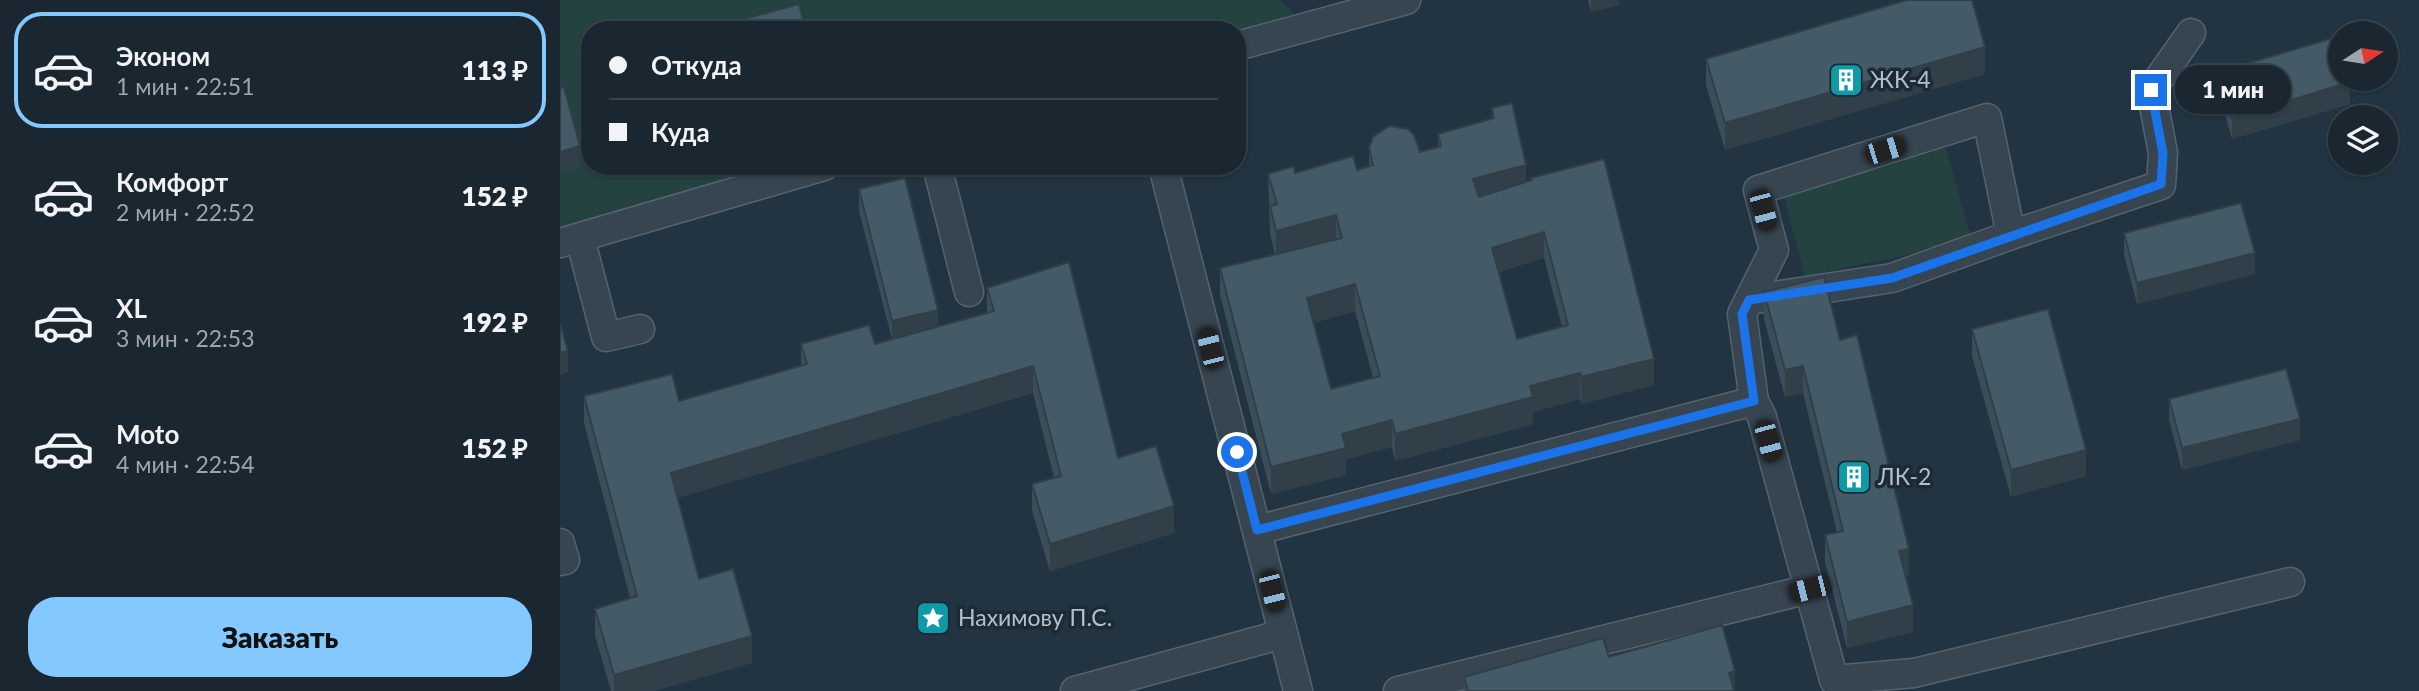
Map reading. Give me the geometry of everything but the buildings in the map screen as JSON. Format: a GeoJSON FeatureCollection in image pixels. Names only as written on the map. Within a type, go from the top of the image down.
{"type":"FeatureCollection","features":[{"type":"Feature","properties":{"kind":"street"},"geometry":{"type":"LineString","coordinates":[[1246,44],[1406,0]]}},
{"type":"Feature","properties":{"kind":"street"},"geometry":{"type":"LineString","coordinates":[[1749,300],[1892,278],[2161,184],[2163,153],[2151,90],[2191,33]]}},
{"type":"Feature","properties":{"kind":"street"},"geometry":{"type":"LineString","coordinates":[[2011,235],[1987,118],[1758,190],[1774,250],[1742,314],[1754,401],[1762,417],[1834,680],[1914,673],[2290,582]]}},
{"type":"Feature","properties":{"kind":"street"},"geometry":{"type":"LineString","coordinates":[[640,329],[606,337],[570,240],[793,175]]}},
{"type":"Feature","properties":{"kind":"street"},"geometry":{"type":"LineString","coordinates":[[939,175],[968,292]]}},
{"type":"Feature","properties":{"kind":"street"},"geometry":{"type":"LineString","coordinates":[[1165,175],[1297,691]]}},
{"type":"Feature","properties":{"kind":"street"},"geometry":{"type":"LineString","coordinates":[[1257,530],[1754,401]]}},
{"type":"Feature","properties":{"kind":"street"},"geometry":{"type":"LineString","coordinates":[[560,543],[565,560],[560,561]]}},
{"type":"Feature","properties":{"kind":"street"},"geometry":{"type":"LineString","coordinates":[[1398,691],[1809,589]]}},
{"type":"Feature","properties":{"kind":"street"},"geometry":{"type":"LineString","coordinates":[[1075,691],[1283,634]]}},
{"type":"Feature","properties":{"kind":"green space"},"geometry":{"type":"Polygon","coordinates":[[[560,0],[1281,0],[1294,14],[1246,28],[1246,21],[581,21],[581,175],[751,175],[614,216],[560,228],[560,0]]]}},
{"type":"Feature","properties":{"kind":"green space"},"geometry":{"type":"Polygon","coordinates":[[[1946,148],[1970,235],[1908,255],[1805,276],[1784,197],[1946,148]]]}},
{"type":"Feature","properties":{"kind":"place","name":"ЖК-4"},"geometry":{"type":"Point","coordinates":[1846,80]}},
{"type":"Feature","properties":{"kind":"place","name":"ЛК-2"},"geometry":{"type":"Point","coordinates":[1854,477]}},
{"type":"Feature","properties":{"kind":"place","name":"Нахимову П.С."},"geometry":{"type":"Point","coordinates":[933,618]}},
{"type":"Feature","properties":{"kind":"route"},"geometry":{"type":"LineString","coordinates":[[1237,452],[1257,530],[1754,401],[1742,314],[1749,300],[1892,278],[2161,184],[2163,153],[2151,90]]}}]}
